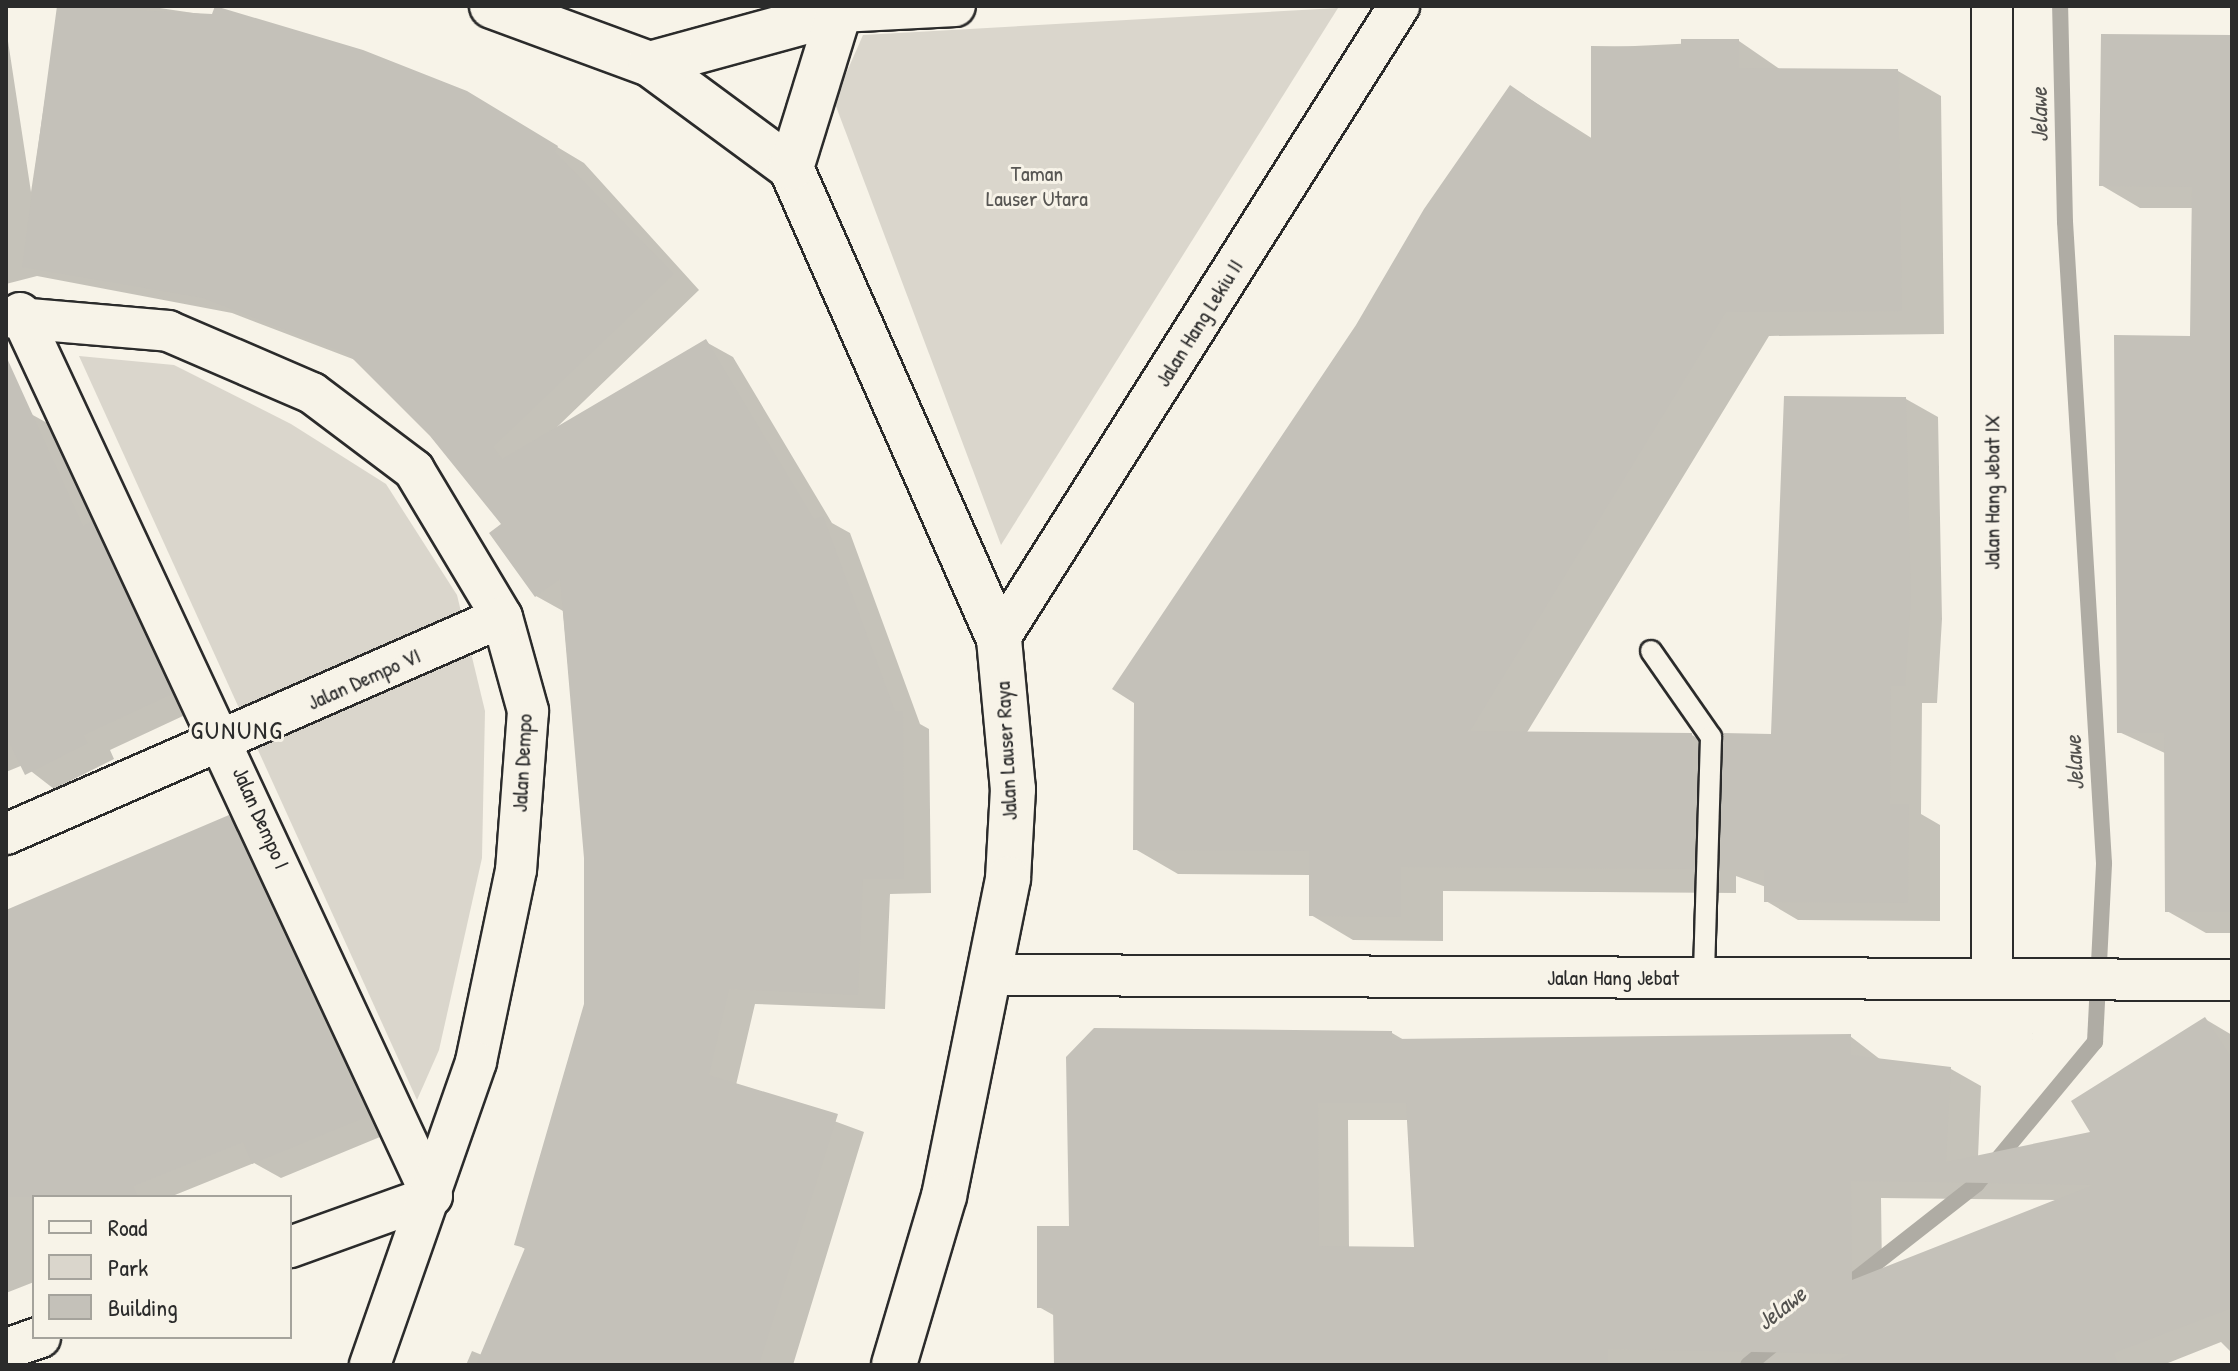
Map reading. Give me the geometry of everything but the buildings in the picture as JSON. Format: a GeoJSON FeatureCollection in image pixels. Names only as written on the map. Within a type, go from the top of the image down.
{"type":"FeatureCollection","features":[{"type":"Feature","properties":{"kind":"street"},"geometry":{"type":"LineString","coordinates":[[492,6],[650,64],[791,168],[840,9]]}},
{"type":"Feature","properties":{"kind":"street"},"geometry":{"type":"LineString","coordinates":[[650,64],[840,9],[955,6]]}},
{"type":"Feature","properties":{"kind":"street","name":"Jalan Hang Lekiu II"},"geometry":{"type":"LineString","coordinates":[[999,639],[1399,6]]}},
{"type":"Feature","properties":{"kind":"street","name":"Jalan Hang Jebat IX"},"geometry":{"type":"LineString","coordinates":[[1992,6],[1992,979]]}},
{"type":"Feature","properties":{"kind":"street","name":"Jalan Lauser Raya"},"geometry":{"type":"LineString","coordinates":[[791,168],[999,639],[1013,789],[994,975],[944,1196],[894,1365]]}},
{"type":"Feature","properties":{"kind":"street","name":"Jalan Dempo"},"geometry":{"type":"LineString","coordinates":[[13,315],[168,331],[312,393],[414,470],[502,617],[528,711],[516,870],[476,1062],[432,1196],[370,1365]]}},
{"type":"Feature","properties":{"kind":"street","name":"Jalan Dempo I"},"geometry":{"type":"LineString","coordinates":[[13,315],[226,742],[432,1196]]}},
{"type":"Feature","properties":{"kind":"street","name":"Jalan Dempo VI"},"geometry":{"type":"LineString","coordinates":[[6,834],[226,742],[502,617]]}},
{"type":"Feature","properties":{"kind":"street","name":"Jalan Hang Jebat"},"geometry":{"type":"LineString","coordinates":[[994,975],[2232,980]]}},
{"type":"Feature","properties":{"kind":"street"},"geometry":{"type":"LineString","coordinates":[[292,1246],[432,1196]]}},
{"type":"Feature","properties":{"kind":"street"},"geometry":{"type":"LineString","coordinates":[[6,1349],[34,1339]]}},
{"type":"Feature","properties":{"kind":"lane"},"geometry":{"type":"LineString","coordinates":[[1651,651],[1711,737],[1704,978]]}},
{"type":"Feature","properties":{"kind":"green space","name":"Taman Lauser Utara"},"geometry":{"type":"Polygon","coordinates":[[[1338,8],[1001,545],[834,101],[863,35],[1338,8]]]}},
{"type":"Feature","properties":{"kind":"green space"},"geometry":{"type":"Polygon","coordinates":[[[79,356],[174,365],[291,424],[386,484],[457,595],[485,711],[482,858],[439,1050],[417,1100],[79,356]]]}},
{"type":"Feature","properties":{"kind":"waterway","name":"Jelawe"},"geometry":{"type":"LineString","coordinates":[[1843,1289],[1977,1184],[2095,1042],[2104,863],[2065,222],[2060,6]]}},
{"type":"Feature","properties":{"kind":"waterway","name":"Jelawe"},"geometry":{"type":"LineString","coordinates":[[1748,1365],[1781,1338]]}},
{"type":"Feature","properties":{"kind":"district","name":"GUNUNG"},"geometry":{"type":"Point","coordinates":[237,730]}}]}
